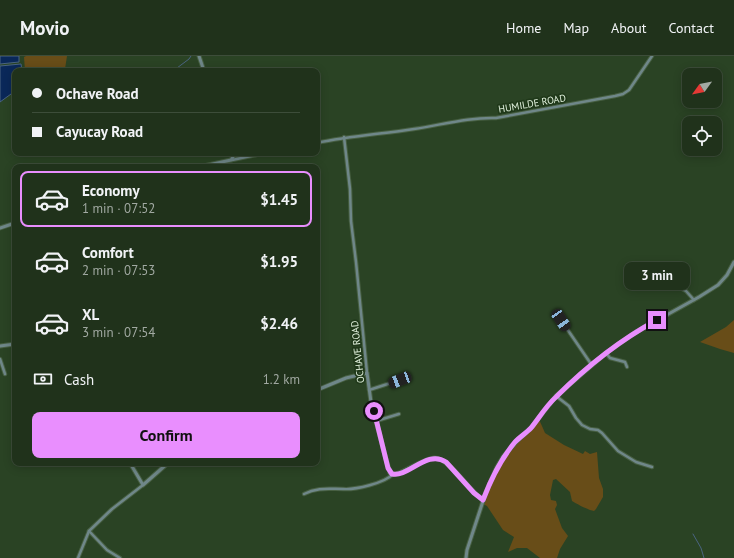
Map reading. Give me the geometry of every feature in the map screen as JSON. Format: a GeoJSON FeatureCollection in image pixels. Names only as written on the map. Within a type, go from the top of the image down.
{"type":"FeatureCollection","features":[{"type":"Feature","properties":{"kind":"street"},"geometry":{"type":"LineString","coordinates":[[199,56],[203,68]]}},
{"type":"Feature","properties":{"kind":"street","name":"HUMILDE ROAD"},"geometry":{"type":"LineString","coordinates":[[344,138],[479,118],[496,118],[615,96],[626,93],[652,56]]}},
{"type":"Feature","properties":{"kind":"street"},"geometry":{"type":"LineString","coordinates":[[320,142],[344,138]]}},
{"type":"Feature","properties":{"kind":"street","name":"OCHAVE ROAD"},"geometry":{"type":"LineString","coordinates":[[344,138],[350,190],[351,229],[356,262],[369,390],[388,468],[393,474]]}},
{"type":"Feature","properties":{"kind":"street"},"geometry":{"type":"LineString","coordinates":[[213,164],[251,156]]}},
{"type":"Feature","properties":{"kind":"street"},"geometry":{"type":"LineString","coordinates":[[0,228],[12,224]]}},
{"type":"Feature","properties":{"kind":"street"},"geometry":{"type":"LineString","coordinates":[[466,558],[468,546],[490,479],[503,457],[530,429],[556,396],[591,364],[636,332],[694,300],[721,283],[728,275],[734,262]]}},
{"type":"Feature","properties":{"kind":"street"},"geometry":{"type":"LineString","coordinates":[[666,280],[686,291],[694,300]]}},
{"type":"Feature","properties":{"kind":"street"},"geometry":{"type":"LineString","coordinates":[[561,320],[591,364]]}},
{"type":"Feature","properties":{"kind":"street"},"geometry":{"type":"LineString","coordinates":[[0,346],[12,344]]}},
{"type":"Feature","properties":{"kind":"street"},"geometry":{"type":"LineString","coordinates":[[606,353],[610,358],[625,363],[627,367]]}},
{"type":"Feature","properties":{"kind":"street"},"geometry":{"type":"LineString","coordinates":[[0,359],[5,374]]}},
{"type":"Feature","properties":{"kind":"street"},"geometry":{"type":"LineString","coordinates":[[320,389],[346,378],[367,373]]}},
{"type":"Feature","properties":{"kind":"street"},"geometry":{"type":"LineString","coordinates":[[369,390],[400,380]]}},
{"type":"Feature","properties":{"kind":"street"},"geometry":{"type":"LineString","coordinates":[[556,396],[569,406],[578,421],[586,427],[598,430],[602,433],[616,450],[635,462],[652,467]]}},
{"type":"Feature","properties":{"kind":"street"},"geometry":{"type":"LineString","coordinates":[[376,421],[399,414]]}},
{"type":"Feature","properties":{"kind":"street"},"geometry":{"type":"LineString","coordinates":[[304,494],[315,489],[343,489],[384,481],[389,479],[393,474],[399,474],[431,459],[441,459],[446,462],[474,493],[483,500]]}},
{"type":"Feature","properties":{"kind":"street"},"geometry":{"type":"LineString","coordinates":[[132,466],[143,485]]}},
{"type":"Feature","properties":{"kind":"street"},"geometry":{"type":"LineString","coordinates":[[78,558],[89,531],[112,509],[165,466]]}},
{"type":"Feature","properties":{"kind":"street"},"geometry":{"type":"LineString","coordinates":[[89,531],[107,550],[120,558]]}},
{"type":"Feature","properties":{"kind":"shaded area"},"geometry":{"type":"Polygon","coordinates":[[[67,56],[65,68],[25,68],[24,57],[67,56]]]}},
{"type":"Feature","properties":{"kind":"shaded area"},"geometry":{"type":"Polygon","coordinates":[[[734,320],[734,353],[700,342],[726,327],[734,320]]]}},
{"type":"Feature","properties":{"kind":"shaded area"},"geometry":{"type":"Polygon","coordinates":[[[538,417],[545,433],[564,445],[583,454],[585,451],[590,454],[597,452],[599,478],[603,489],[603,497],[594,511],[572,501],[570,492],[556,479],[553,480],[550,495],[551,500],[556,501],[557,505],[555,509],[562,528],[568,536],[560,549],[557,558],[540,558],[527,548],[517,548],[508,552],[514,537],[503,530],[487,506],[481,503],[495,468],[538,417]]]}},
{"type":"Feature","properties":{"kind":"water"},"geometry":{"type":"Polygon","coordinates":[[[0,56],[19,56],[19,62],[0,64],[0,56]]]}},
{"type":"Feature","properties":{"kind":"water"},"geometry":{"type":"Polygon","coordinates":[[[21,64],[22,68],[12,68],[12,94],[0,102],[0,66],[21,64]]]}},
{"type":"Feature","properties":{"kind":"waterway"},"geometry":{"type":"LineString","coordinates":[[177,68],[191,56]]}},
{"type":"Feature","properties":{"kind":"waterway"},"geometry":{"type":"LineString","coordinates":[[693,534],[701,548],[704,558]]}},
{"type":"Feature","properties":{"kind":"route"},"geometry":{"type":"LineString","coordinates":[[374,411],[388,468],[392,474],[399,474],[434,458],[441,459],[446,462],[474,493],[483,500],[490,479],[503,457],[530,429],[556,396],[606,353],[636,332],[657,320]]}}]}
